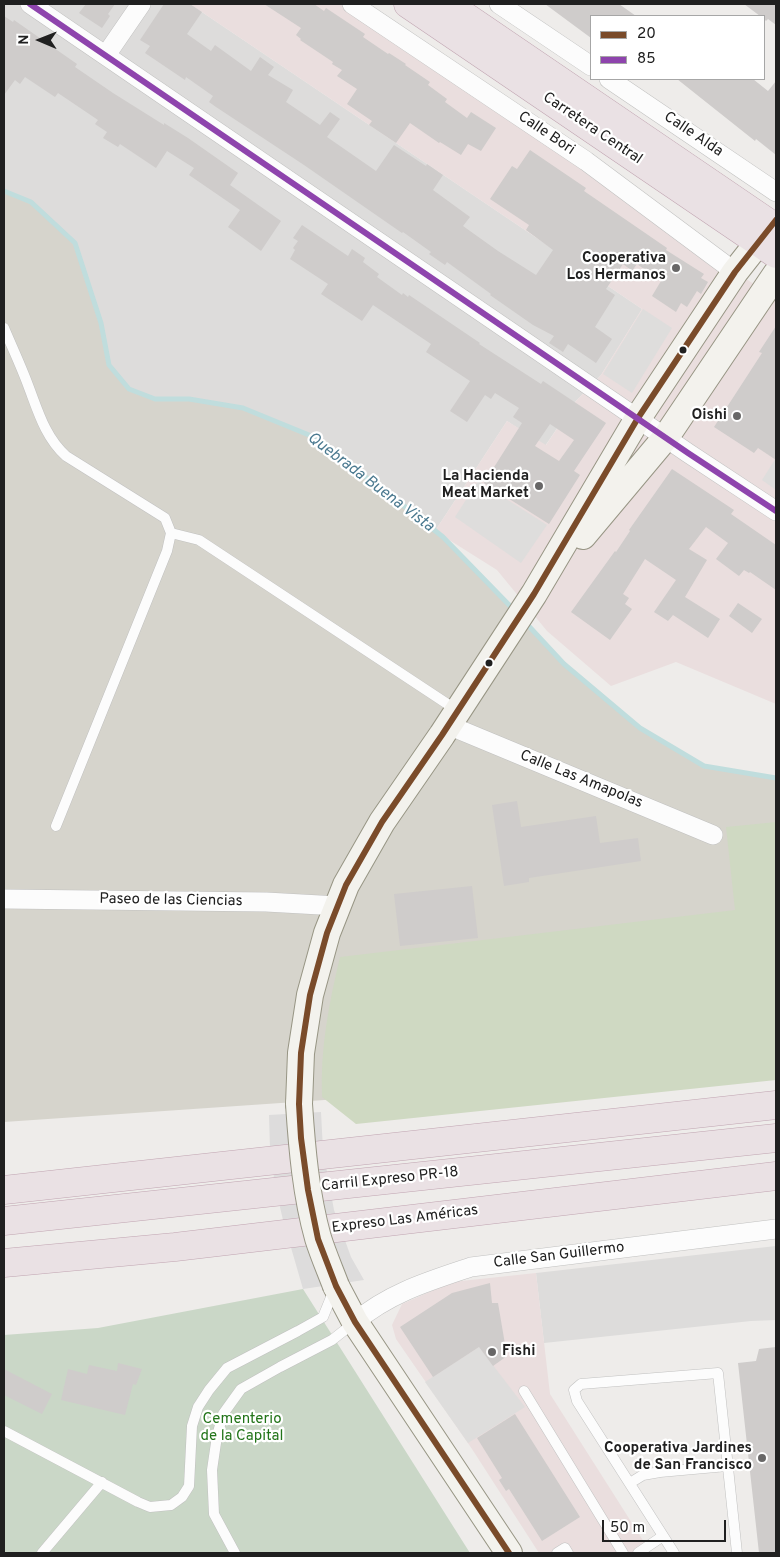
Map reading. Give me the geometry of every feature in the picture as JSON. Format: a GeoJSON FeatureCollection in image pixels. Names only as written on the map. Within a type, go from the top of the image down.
{"type":"FeatureCollection","features":[{"type":"Feature","properties":{"kind":"highway","name":"Carretera Central"},"geometry":{"type":"LineString","coordinates":[[408,4],[772,234]]}},
{"type":"Feature","properties":{"kind":"highway","name":"Carretera Central"},"geometry":{"type":"LineString","coordinates":[[447,4],[772,234]]}},
{"type":"Feature","properties":{"kind":"highway"},"geometry":{"type":"LineString","coordinates":[[4,1190],[776,1105]]}},
{"type":"Feature","properties":{"kind":"highway","name":"Carril Expreso PR-18"},"geometry":{"type":"LineString","coordinates":[[4,1221],[776,1138]]}},
{"type":"Feature","properties":{"kind":"highway","name":"Expreso Las Américas"},"geometry":{"type":"LineString","coordinates":[[4,1263],[175,1247],[776,1176]]}},
{"type":"Feature","properties":{"kind":"street"},"geometry":{"type":"LineString","coordinates":[[30,4],[776,511]]}},
{"type":"Feature","properties":{"kind":"street"},"geometry":{"type":"LineString","coordinates":[[106,55],[141,4]]}},
{"type":"Feature","properties":{"kind":"street","name":"Calle Bori"},"geometry":{"type":"LineString","coordinates":[[352,4],[586,161],[735,272]]}},
{"type":"Feature","properties":{"kind":"street"},"geometry":{"type":"LineString","coordinates":[[499,4],[590,65]]}},
{"type":"Feature","properties":{"kind":"street","name":"Calle Alda"},"geometry":{"type":"LineString","coordinates":[[611,80],[776,192]]}},
{"type":"Feature","properties":{"kind":"street"},"geometry":{"type":"LineString","coordinates":[[509,1553],[355,1322],[336,1286],[318,1239],[308,1190],[301,1138],[299,1104],[301,1053],[310,995],[327,933],[346,885],[382,822],[534,594],[638,418],[735,272],[772,234]]}},
{"type":"Feature","properties":{"kind":"street"},"geometry":{"type":"LineString","coordinates":[[534,594],[666,437],[773,288]]}},
{"type":"Feature","properties":{"kind":"street","name":"Calle Las Amapolas"},"geometry":{"type":"LineString","coordinates":[[453,718],[713,835]]}},
{"type":"Feature","properties":{"kind":"street","name":"Paseo de las Ciencias"},"geometry":{"type":"LineString","coordinates":[[4,899],[266,902],[338,906]]}},
{"type":"Feature","properties":{"kind":"street","name":"Calle San Guillermo"},"geometry":{"type":"LineString","coordinates":[[355,1322],[370,1309],[388,1299],[423,1283],[471,1267],[776,1229]]}},
{"type":"Feature","properties":{"kind":"lane"},"geometry":{"type":"LineString","coordinates":[[4,328],[42,423],[57,448],[66,456],[165,518],[172,533],[167,551],[56,826]]}},
{"type":"Feature","properties":{"kind":"lane"},"geometry":{"type":"LineString","coordinates":[[172,533],[199,540],[453,718]]}},
{"type":"Feature","properties":{"kind":"lane"},"geometry":{"type":"LineString","coordinates":[[4,1431],[138,1502],[150,1507],[171,1505],[182,1497],[189,1486],[192,1426],[198,1408],[209,1390],[227,1368],[322,1317],[336,1286]]}},
{"type":"Feature","properties":{"kind":"lane"},"geometry":{"type":"LineString","coordinates":[[235,1553],[214,1514],[212,1470],[217,1436],[223,1414],[241,1389],[332,1340],[355,1322]]}},
{"type":"Feature","properties":{"kind":"lane"},"geometry":{"type":"LineString","coordinates":[[674,1553],[577,1401],[574,1390],[581,1384],[718,1373],[737,1553]]}},
{"type":"Feature","properties":{"kind":"lane"},"geometry":{"type":"LineString","coordinates":[[524,1392],[623,1553]]}},
{"type":"Feature","properties":{"kind":"lane"},"geometry":{"type":"LineString","coordinates":[[630,1484],[643,1475],[728,1466]]}},
{"type":"Feature","properties":{"kind":"lane"},"geometry":{"type":"LineString","coordinates":[[42,1553],[102,1482]]}},
{"type":"Feature","properties":{"kind":"lane"},"geometry":{"type":"LineString","coordinates":[[638,1553],[663,1536]]}},
{"type":"Feature","properties":{"kind":"lane"},"geometry":{"type":"LineString","coordinates":[[557,1553],[565,1548],[568,1553]]}},
{"type":"Feature","properties":{"kind":"shaded area"},"geometry":{"type":"Polygon","coordinates":[[[4,4],[190,4],[642,309],[601,375],[575,402],[545,446],[507,421],[435,531],[309,435],[243,408],[189,399],[155,399],[129,389],[109,365],[101,323],[31,202],[4,191],[4,4]]]}},
{"type":"Feature","properties":{"kind":"shaded area"},"geometry":{"type":"Polygon","coordinates":[[[190,4],[352,4],[735,272],[776,298],[776,704],[676,662],[611,686],[547,631],[497,570],[435,531],[507,421],[546,445],[575,402],[601,375],[642,309],[190,4]]]}},
{"type":"Feature","properties":{"kind":"shaded area"},"geometry":{"type":"Polygon","coordinates":[[[4,191],[31,202],[75,243],[101,323],[109,365],[129,389],[155,399],[189,399],[243,408],[309,435],[443,537],[564,664],[640,728],[704,766],[776,778],[776,1069],[4,1122],[4,191]]]}},
{"type":"Feature","properties":{"kind":"shaded area"},"geometry":{"type":"Polygon","coordinates":[[[643,309],[672,328],[632,393],[603,374],[643,309]]]}},
{"type":"Feature","properties":{"kind":"shaded area"},"geometry":{"type":"Polygon","coordinates":[[[776,458],[776,490],[762,480],[776,458]]]}},
{"type":"Feature","properties":{"kind":"shaded area"},"geometry":{"type":"Polygon","coordinates":[[[478,481],[547,525],[521,563],[455,517],[478,481]]]}},
{"type":"Feature","properties":{"kind":"shaded area"},"geometry":{"type":"Polygon","coordinates":[[[776,1246],[776,1320],[544,1343],[536,1273],[776,1246]]]}},
{"type":"Feature","properties":{"kind":"shaded area"},"geometry":{"type":"Polygon","coordinates":[[[536,1273],[550,1394],[651,1553],[539,1553],[472,1449],[396,1339],[392,1325],[402,1304],[452,1282],[536,1273]]]}},
{"type":"Feature","properties":{"kind":"shaded area"},"geometry":{"type":"Polygon","coordinates":[[[479,1347],[525,1407],[468,1443],[425,1382],[479,1347]]]}},
{"type":"Feature","properties":{"kind":"green space"},"geometry":{"type":"Polygon","coordinates":[[[776,822],[776,1080],[356,1124],[322,1097],[322,1061],[326,1026],[340,957],[735,910],[726,827],[776,822]]]}},
{"type":"Feature","properties":{"kind":"green space","name":"Cementerio de la Capital"},"geometry":{"type":"Polygon","coordinates":[[[303,1289],[470,1553],[4,1553],[4,1335],[98,1328],[303,1289]]]}},
{"type":"Feature","properties":{"kind":"pier"},"geometry":{"type":"Polygon","coordinates":[[[321,1112],[323,1150],[334,1210],[351,1257],[364,1280],[303,1289],[275,1186],[270,1149],[269,1115],[321,1112]]]}},
{"type":"Feature","properties":{"kind":"building"},"geometry":{"type":"Polygon","coordinates":[[[86,4],[115,4],[102,28],[79,13],[86,4]]]}},
{"type":"Feature","properties":{"kind":"building"},"geometry":{"type":"Polygon","coordinates":[[[164,4],[190,4],[202,12],[187,34],[211,51],[215,45],[251,71],[260,57],[274,67],[268,75],[293,90],[286,102],[320,125],[330,112],[340,119],[327,137],[376,171],[394,145],[443,175],[433,190],[470,217],[463,226],[536,275],[553,250],[526,230],[529,225],[490,199],[512,166],[517,169],[530,150],[586,188],[584,191],[667,248],[666,250],[704,274],[701,278],[708,282],[701,294],[697,291],[687,307],[681,303],[676,312],[652,296],[661,281],[637,264],[632,271],[623,264],[606,289],[615,295],[595,327],[612,339],[596,363],[568,344],[563,352],[549,343],[554,336],[533,325],[447,262],[445,265],[429,254],[431,252],[403,232],[216,107],[209,102],[213,96],[186,77],[185,80],[145,53],[150,46],[140,40],[164,4]]]}},
{"type":"Feature","properties":{"kind":"building"},"geometry":{"type":"Polygon","coordinates":[[[264,4],[314,4],[324,11],[326,8],[365,34],[363,37],[406,64],[430,82],[428,85],[447,99],[445,102],[467,118],[471,112],[496,128],[481,151],[468,144],[461,155],[439,143],[410,123],[396,143],[369,125],[372,121],[347,104],[357,89],[337,76],[342,70],[300,40],[296,35],[301,28],[264,4]]]}},
{"type":"Feature","properties":{"kind":"building"},"geometry":{"type":"Polygon","coordinates":[[[545,4],[619,4],[635,15],[590,15],[590,37],[545,4]]]}},
{"type":"Feature","properties":{"kind":"building"},"geometry":{"type":"Polygon","coordinates":[[[744,4],[776,4],[776,25],[768,19],[766,21],[765,15],[759,15],[744,4]]]}},
{"type":"Feature","properties":{"kind":"building"},"geometry":{"type":"Polygon","coordinates":[[[4,16],[13,22],[14,20],[77,64],[75,67],[113,93],[188,138],[238,173],[230,185],[281,221],[261,251],[228,227],[240,210],[189,175],[194,168],[167,151],[156,168],[120,144],[118,147],[103,138],[107,132],[95,124],[98,120],[58,93],[55,97],[25,77],[20,84],[15,80],[4,95],[4,16]]]}},
{"type":"Feature","properties":{"kind":"building"},"geometry":{"type":"Polygon","coordinates":[[[678,80],[754,80],[768,91],[776,81],[776,155],[756,139],[755,141],[678,80]]]}},
{"type":"Feature","properties":{"kind":"building"},"geometry":{"type":"Polygon","coordinates":[[[302,225],[348,256],[352,249],[365,258],[363,262],[379,274],[377,277],[402,295],[403,293],[408,297],[409,295],[479,344],[541,384],[543,381],[606,423],[574,471],[580,475],[549,524],[484,483],[522,423],[513,417],[519,408],[495,393],[491,399],[485,395],[467,422],[450,411],[470,381],[426,352],[431,344],[373,305],[362,321],[321,294],[328,284],[290,259],[295,250],[293,248],[298,241],[293,238],[302,225]],[[550,424],[535,446],[559,461],[574,440],[550,424]]]}},
{"type":"Feature","properties":{"kind":"building"},"geometry":{"type":"Polygon","coordinates":[[[776,326],[776,460],[758,448],[754,453],[714,427],[762,353],[759,352],[776,326]]]}},
{"type":"Feature","properties":{"kind":"building"},"geometry":{"type":"Polygon","coordinates":[[[672,469],[734,510],[731,514],[776,545],[776,590],[750,572],[744,570],[739,576],[716,559],[728,543],[706,527],[689,549],[707,560],[685,597],[720,619],[708,638],[673,615],[668,621],[654,612],[676,580],[645,559],[623,594],[629,598],[625,604],[632,609],[610,640],[571,612],[616,552],[629,530],[672,469]]]}},
{"type":"Feature","properties":{"kind":"building"},"geometry":{"type":"Polygon","coordinates":[[[738,603],[762,619],[752,633],[729,616],[738,603]]]}},
{"type":"Feature","properties":{"kind":"building"},"geometry":{"type":"Polygon","coordinates":[[[517,801],[521,827],[596,816],[600,843],[638,838],[641,861],[529,878],[529,882],[504,886],[492,805],[517,801]]]}},
{"type":"Feature","properties":{"kind":"building"},"geometry":{"type":"Polygon","coordinates":[[[472,886],[478,938],[400,946],[394,894],[472,886]]]}},
{"type":"Feature","properties":{"kind":"building"},"geometry":{"type":"Polygon","coordinates":[[[490,1283],[492,1303],[498,1303],[507,1356],[493,1366],[479,1347],[433,1377],[400,1327],[452,1293],[490,1283]]]}},
{"type":"Feature","properties":{"kind":"building","name":"Cooperativa Jardines de San Francisco"},"geometry":{"type":"Polygon","coordinates":[[[776,1347],[776,1553],[759,1553],[738,1363],[756,1361],[759,1349],[776,1347]]]}},
{"type":"Feature","properties":{"kind":"building"},"geometry":{"type":"Polygon","coordinates":[[[118,1363],[142,1369],[136,1385],[133,1384],[125,1415],[61,1400],[68,1369],[87,1374],[89,1365],[117,1371],[118,1363]]]}},
{"type":"Feature","properties":{"kind":"building"},"geometry":{"type":"Polygon","coordinates":[[[4,1369],[52,1394],[42,1414],[4,1395],[4,1369]]]}},
{"type":"Feature","properties":{"kind":"building"},"geometry":{"type":"Polygon","coordinates":[[[515,1414],[580,1517],[542,1541],[509,1489],[506,1491],[499,1480],[502,1478],[477,1438],[515,1414]]]}},
{"type":"Feature","properties":{"kind":"waterway","name":"Quebrada Buena Vista"},"geometry":{"type":"LineString","coordinates":[[4,191],[31,202],[75,243],[101,323],[109,365],[129,389],[155,399],[189,399],[243,408],[309,435],[443,537],[514,610]]}},
{"type":"Feature","properties":{"kind":"waterway","name":"Quebrada Buena Vista"},"geometry":{"type":"LineString","coordinates":[[525,622],[564,664],[640,728],[704,766],[776,778]]}},
{"type":"Feature","properties":{"kind":"transit line","name":"85"},"geometry":{"type":"LineString","coordinates":[[30,4],[776,511]]}},
{"type":"Feature","properties":{"kind":"transit line","name":"20"},"geometry":{"type":"LineString","coordinates":[[509,1553],[355,1322],[336,1286],[318,1239],[308,1190],[301,1138],[299,1104],[301,1053],[310,995],[327,933],[346,885],[382,822],[442,735],[534,594],[638,418],[735,272],[776,220]]}},
{"type":"Feature","properties":{"kind":"place","name":"Cooperativa Los Hermanos"},"geometry":{"type":"Point","coordinates":[676,268]}},
{"type":"Feature","properties":{"kind":"place","name":"Oishi"},"geometry":{"type":"Point","coordinates":[737,416]}},
{"type":"Feature","properties":{"kind":"place","name":"La Hacienda Meat Market"},"geometry":{"type":"Point","coordinates":[539,486]}},
{"type":"Feature","properties":{"kind":"place","name":"Fishi"},"geometry":{"type":"Point","coordinates":[492,1352]}},
{"type":"Feature","properties":{"kind":"place","name":"Cooperativa Jardines de San Francisco"},"geometry":{"type":"Point","coordinates":[762,1458]}}]}
